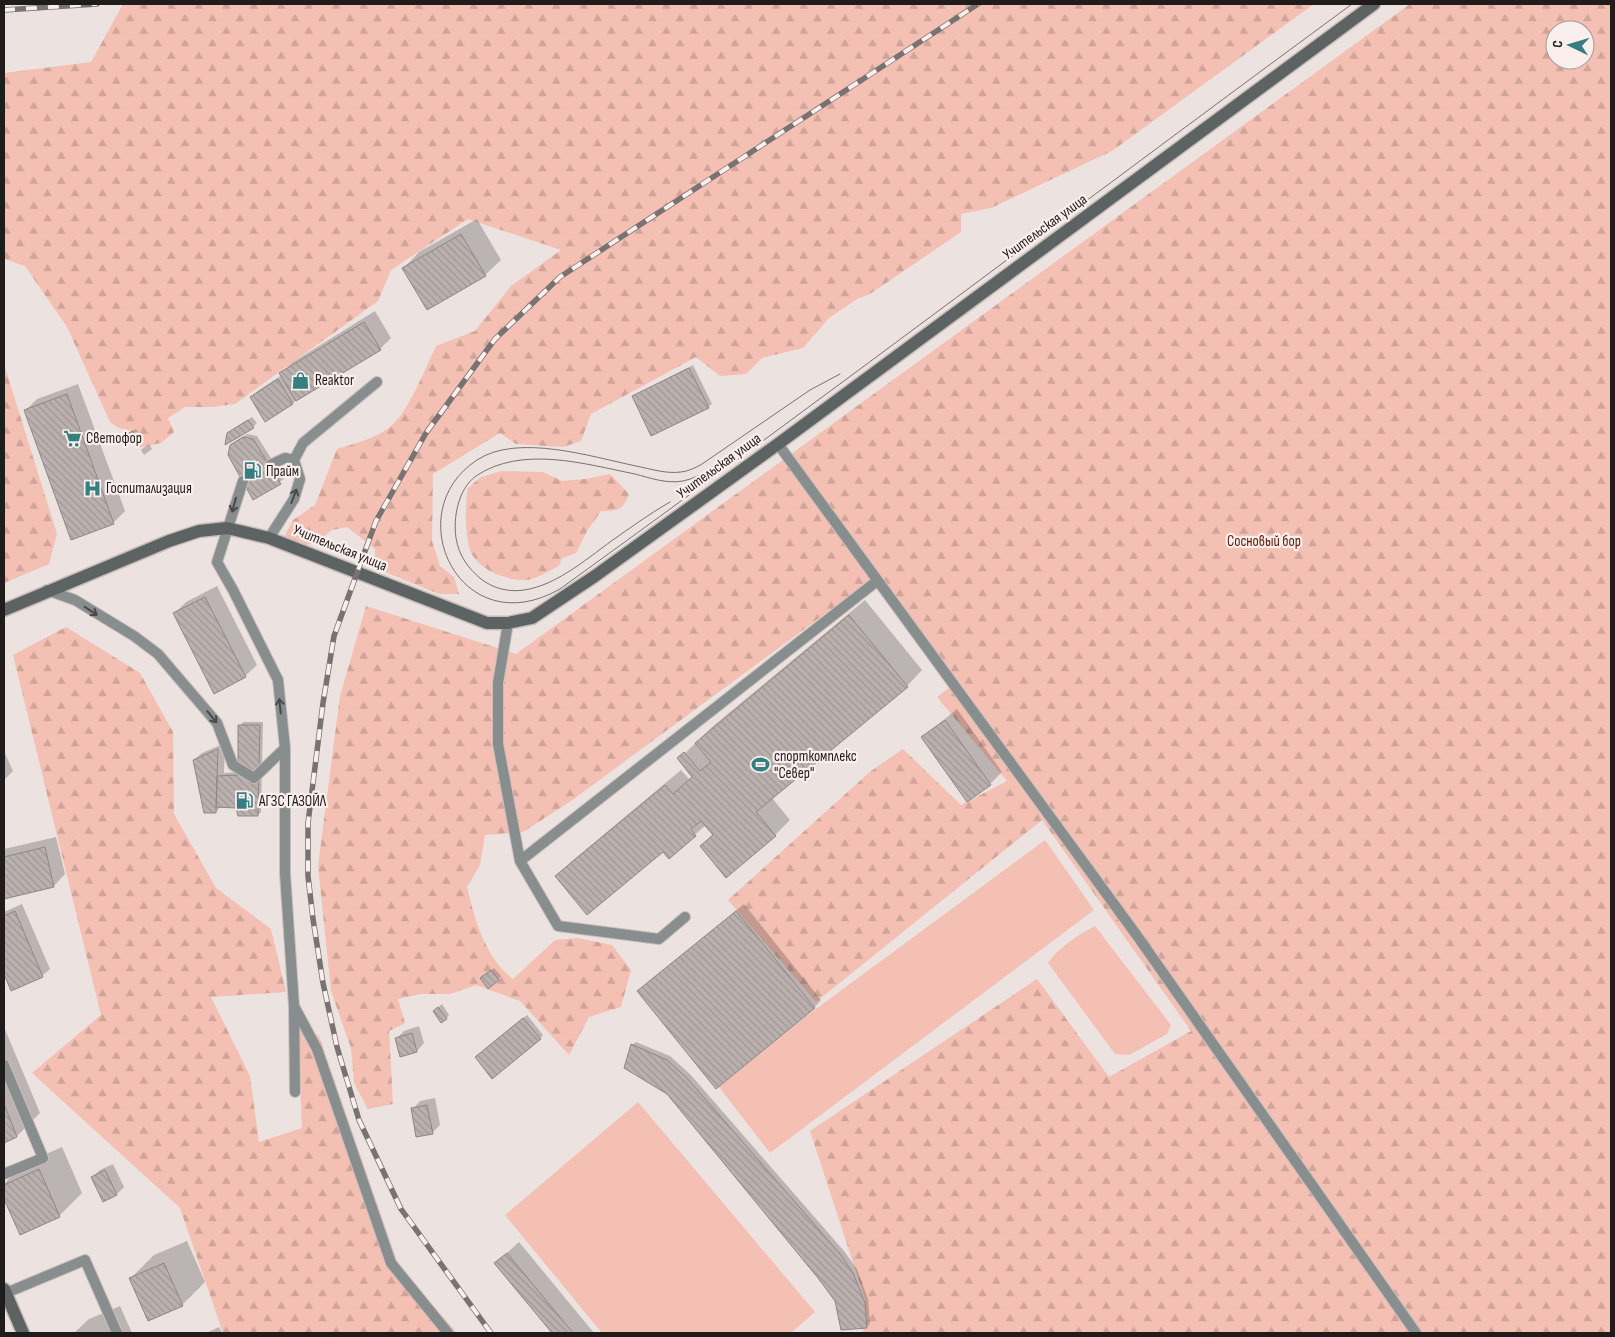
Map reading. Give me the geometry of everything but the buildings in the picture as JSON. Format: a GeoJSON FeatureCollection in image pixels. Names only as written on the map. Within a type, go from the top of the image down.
{"type":"FeatureCollection","features":[{"type":"Feature","properties":{"kind":"main road","name":"Учительская улица"},"geometry":{"type":"LineString","coordinates":[[4,610],[169,541],[199,531],[226,528],[269,538],[487,623],[508,623],[532,618],[778,444],[1374,4]]}},
{"type":"Feature","properties":{"kind":"main road"},"geometry":{"type":"LineString","coordinates":[[5,1291],[23,1333]]}},
{"type":"Feature","properties":{"kind":"lane"},"geometry":{"type":"LineString","coordinates":[[269,538],[294,499],[300,479],[294,460],[303,443],[377,382]]}},
{"type":"Feature","properties":{"kind":"lane"},"geometry":{"type":"LineString","coordinates":[[778,444],[1144,946],[1416,1333]]}},
{"type":"Feature","properties":{"kind":"lane"},"geometry":{"type":"LineString","coordinates":[[270,464],[285,458],[294,460]]}},
{"type":"Feature","properties":{"kind":"lane"},"geometry":{"type":"LineString","coordinates":[[243,481],[226,528],[217,562],[234,590],[278,680],[285,748],[285,873],[294,1006],[295,1092]]}},
{"type":"Feature","properties":{"kind":"lane"},"geometry":{"type":"LineString","coordinates":[[520,861],[877,581]]}},
{"type":"Feature","properties":{"kind":"lane"},"geometry":{"type":"LineString","coordinates":[[48,590],[75,600],[134,636],[158,654],[217,723],[234,765],[254,778],[285,748]]}},
{"type":"Feature","properties":{"kind":"lane"},"geometry":{"type":"LineString","coordinates":[[508,623],[498,683],[498,744],[520,861],[558,926],[659,939],[685,917]]}},
{"type":"Feature","properties":{"kind":"lane"},"geometry":{"type":"LineString","coordinates":[[294,1006],[317,1049],[391,1263],[448,1333]]}},
{"type":"Feature","properties":{"kind":"lane"},"geometry":{"type":"LineString","coordinates":[[4,1064],[43,1158],[4,1174]]}},
{"type":"Feature","properties":{"kind":"lane"},"geometry":{"type":"LineString","coordinates":[[5,1291],[85,1260],[117,1333]]}},
{"type":"Feature","properties":{"kind":"green space"},"geometry":{"type":"Polygon","coordinates":[[[123,4],[1314,4],[1112,151],[991,208],[961,214],[961,232],[870,294],[857,299],[829,318],[803,348],[762,358],[746,374],[720,376],[696,357],[591,414],[581,441],[563,447],[516,444],[500,433],[433,474],[432,541],[440,566],[454,577],[459,594],[439,594],[375,568],[375,549],[347,527],[332,530],[315,544],[292,545],[284,537],[293,520],[315,505],[337,449],[378,434],[397,420],[416,389],[436,346],[475,331],[511,286],[561,250],[468,219],[391,270],[378,301],[235,404],[212,407],[185,407],[168,418],[174,432],[161,443],[138,448],[140,433],[119,428],[110,422],[67,327],[25,266],[4,259],[4,73],[91,62],[123,4]]]}},
{"type":"Feature","properties":{"kind":"green space","name":"Сосновый бор"},"geometry":{"type":"Polygon","coordinates":[[[1410,4],[1611,4],[1611,1333],[863,1333],[865,1299],[810,1131],[1037,979],[1109,1077],[1191,1031],[1042,820],[816,1002],[728,900],[871,771],[903,749],[961,805],[1007,781],[937,697],[949,688],[882,588],[871,580],[571,801],[523,832],[485,835],[480,865],[467,887],[482,937],[495,960],[513,979],[555,940],[578,938],[612,945],[631,970],[621,1007],[589,1017],[569,1055],[520,1001],[476,985],[450,994],[421,994],[398,999],[405,1023],[389,1031],[393,1104],[368,1109],[354,1083],[351,1048],[331,991],[318,866],[340,696],[366,606],[516,654],[1410,4]]]}},
{"type":"Feature","properties":{"kind":"green space"},"geometry":{"type":"Polygon","coordinates":[[[4,364],[57,534],[49,564],[4,583],[4,364]]]}},
{"type":"Feature","properties":{"kind":"green space"},"geometry":{"type":"Polygon","coordinates":[[[501,471],[543,472],[562,481],[610,474],[629,494],[619,509],[601,511],[587,531],[576,553],[562,558],[559,566],[531,579],[512,579],[490,571],[478,562],[470,550],[467,533],[466,503],[468,488],[481,477],[501,471]]]}},
{"type":"Feature","properties":{"kind":"green space"},"geometry":{"type":"Polygon","coordinates":[[[66,627],[140,673],[173,732],[174,814],[216,888],[271,929],[286,992],[211,997],[250,1076],[259,1142],[302,1128],[298,1030],[319,1036],[399,1267],[457,1333],[223,1333],[180,1208],[32,1073],[101,1015],[13,655],[66,627]]]}},
{"type":"Feature","properties":{"kind":"green space"},"geometry":{"type":"Polygon","coordinates":[[[1045,840],[1094,910],[770,1153],[719,1087],[801,1020],[1045,840]]]}},
{"type":"Feature","properties":{"kind":"green space"},"geometry":{"type":"Polygon","coordinates":[[[1095,926],[1171,1025],[1167,1034],[1129,1055],[1115,1054],[1048,963],[1063,946],[1095,926]]]}},
{"type":"Feature","properties":{"kind":"green space"},"geometry":{"type":"Polygon","coordinates":[[[638,1102],[815,1312],[791,1333],[602,1333],[505,1215],[638,1102]]]}},
{"type":"Feature","properties":{"kind":"tram line"},"geometry":{"type":"LineString","coordinates":[[840,374],[810,390],[702,464],[687,471],[664,472],[577,453],[534,448],[513,448],[494,452],[477,460],[453,483],[442,510],[442,539],[451,565],[469,587],[494,600],[524,602],[560,589],[759,444],[1352,4]]}},
{"type":"Feature","properties":{"kind":"tram line"},"geometry":{"type":"LineString","coordinates":[[670,502],[566,573],[549,582],[515,591],[498,588],[481,579],[465,561],[459,550],[456,538],[456,513],[465,488],[476,476],[494,467],[513,461],[533,459],[575,462],[659,480],[677,482],[704,473],[735,450]]}},
{"type":"Feature","properties":{"kind":"railway"},"geometry":{"type":"LineString","coordinates":[[4,10],[97,4]]}},
{"type":"Feature","properties":{"kind":"railway"},"geometry":{"type":"LineString","coordinates":[[491,1333],[401,1209],[359,1120],[337,1047],[323,983],[313,919],[308,876],[308,823],[323,703],[334,636],[376,521],[426,433],[495,339],[560,277],[978,4]]}},
{"type":"Feature","properties":{"kind":"place","name":"Reaktor"},"geometry":{"type":"Point","coordinates":[301,380]}},
{"type":"Feature","properties":{"kind":"place","name":"Светофор"},"geometry":{"type":"Point","coordinates":[72,438]}},
{"type":"Feature","properties":{"kind":"place","name":"Прайм"},"geometry":{"type":"Point","coordinates":[252,471]}},
{"type":"Feature","properties":{"kind":"place","name":"Госпитализация"},"geometry":{"type":"Point","coordinates":[92,488]}},
{"type":"Feature","properties":{"kind":"place","name":"спорткомплекс \"Север\""},"geometry":{"type":"Point","coordinates":[760,765]}},
{"type":"Feature","properties":{"kind":"place","name":"АГЗС ГАЗОЙЛ"},"geometry":{"type":"Point","coordinates":[245,801]}}]}
